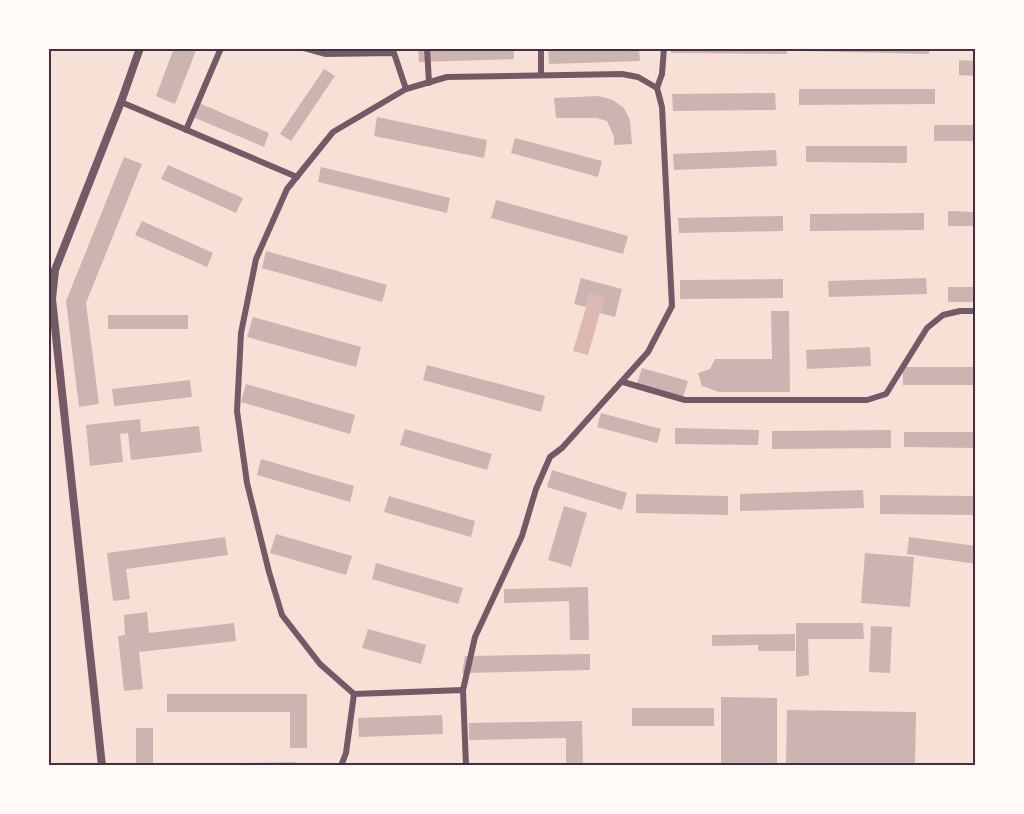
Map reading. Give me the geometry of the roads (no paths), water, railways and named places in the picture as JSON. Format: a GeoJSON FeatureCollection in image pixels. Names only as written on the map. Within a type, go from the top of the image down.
{"type":"FeatureCollection","features":[{"type":"Feature","properties":{"kind":"street"},"geometry":{"type":"LineString","coordinates":[[102,766],[51,299],[55,270],[140,48]]}},
{"type":"Feature","properties":{"kind":"street"},"geometry":{"type":"LineString","coordinates":[[186,129],[221,48]]}},
{"type":"Feature","properties":{"kind":"street"},"geometry":{"type":"LineString","coordinates":[[304,48],[326,54],[394,53],[406,89]]}},
{"type":"Feature","properties":{"kind":"street"},"geometry":{"type":"LineString","coordinates":[[427,48],[429,82]]}},
{"type":"Feature","properties":{"kind":"street"},"geometry":{"type":"LineString","coordinates":[[541,75],[542,48]]}},
{"type":"Feature","properties":{"kind":"street"},"geometry":{"type":"LineString","coordinates":[[466,766],[463,690],[475,637],[522,536],[536,489],[550,458],[562,448],[648,352],[672,306],[662,107],[657,88],[662,74],[663,48]]}},
{"type":"Feature","properties":{"kind":"street"},"geometry":{"type":"LineString","coordinates":[[463,690],[354,694],[320,664],[282,615],[247,483],[237,411],[241,333],[256,259],[287,189],[333,132],[406,89],[447,77],[622,74],[638,77],[657,88]]}},
{"type":"Feature","properties":{"kind":"street"},"geometry":{"type":"LineString","coordinates":[[121,102],[297,177]]}},
{"type":"Feature","properties":{"kind":"street"},"geometry":{"type":"LineString","coordinates":[[623,382],[686,399],[867,400],[886,394],[927,328],[943,315],[960,311],[976,311]]}},
{"type":"Feature","properties":{"kind":"street"},"geometry":{"type":"LineString","coordinates":[[341,766],[346,753],[354,694]]}}]}
